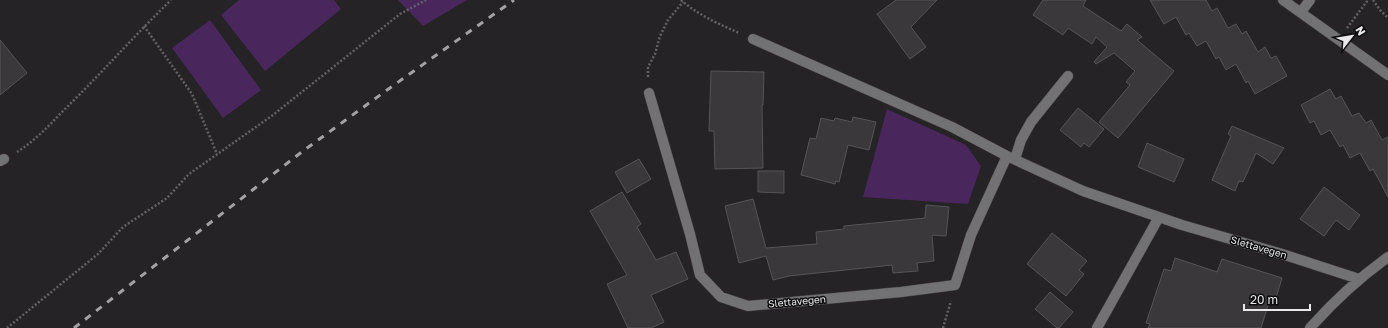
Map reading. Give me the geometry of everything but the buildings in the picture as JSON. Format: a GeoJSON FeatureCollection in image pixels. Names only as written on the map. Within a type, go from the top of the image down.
{"type":"FeatureCollection","features":[{"type":"Feature","properties":{"kind":"street"},"geometry":{"type":"LineString","coordinates":[[1283,0],[1388,75]]}},
{"type":"Feature","properties":{"kind":"street"},"geometry":{"type":"LineString","coordinates":[[1301,12],[1310,0]]}},
{"type":"Feature","properties":{"kind":"street","name":"Slettavegen"},"geometry":{"type":"LineString","coordinates":[[753,40],[952,127],[1082,191],[1182,225],[1282,254],[1359,279]]}},
{"type":"Feature","properties":{"kind":"street"},"geometry":{"type":"LineString","coordinates":[[955,285],[971,235],[1011,157],[1030,122],[1068,76]]}},
{"type":"Feature","properties":{"kind":"street","name":"Slettavegen"},"geometry":{"type":"LineString","coordinates":[[649,92],[690,234],[700,275],[721,297],[748,306],[901,292],[955,285]]}},
{"type":"Feature","properties":{"kind":"street"},"geometry":{"type":"LineString","coordinates":[[1097,328],[1159,217]]}},
{"type":"Feature","properties":{"kind":"street"},"geometry":{"type":"LineString","coordinates":[[1310,328],[1328,306],[1359,279],[1388,257]]}},
{"type":"Feature","properties":{"kind":"path"},"geometry":{"type":"LineString","coordinates":[[2,160],[30,143],[54,122],[144,26],[171,0]]}},
{"type":"Feature","properties":{"kind":"path"},"geometry":{"type":"LineString","coordinates":[[6,328],[98,254],[123,227],[167,198],[189,174],[274,115],[400,14],[426,0]]}},
{"type":"Feature","properties":{"kind":"path"},"geometry":{"type":"LineString","coordinates":[[1339,40],[1368,0]]}},
{"type":"Feature","properties":{"kind":"path"},"geometry":{"type":"LineString","coordinates":[[1373,0],[1388,18]]}},
{"type":"Feature","properties":{"kind":"path"},"geometry":{"type":"LineString","coordinates":[[649,92],[648,67],[655,54],[660,36],[668,20],[682,1],[690,8],[712,21],[753,40]]}},
{"type":"Feature","properties":{"kind":"path"},"geometry":{"type":"LineString","coordinates":[[144,26],[192,94],[217,154]]}},
{"type":"Feature","properties":{"kind":"path"},"geometry":{"type":"LineString","coordinates":[[943,328],[955,285]]}},
{"type":"Feature","properties":{"kind":"shaded area"},"geometry":{"type":"Polygon","coordinates":[[[239,0],[334,0],[341,9],[265,71],[221,15],[239,0]]]}},
{"type":"Feature","properties":{"kind":"shaded area"},"geometry":{"type":"Polygon","coordinates":[[[398,0],[467,0],[423,26],[398,0]]]}},
{"type":"Feature","properties":{"kind":"shaded area"},"geometry":{"type":"Polygon","coordinates":[[[210,20],[261,90],[223,118],[172,48],[210,20]]]}},
{"type":"Feature","properties":{"kind":"shaded area"},"geometry":{"type":"Polygon","coordinates":[[[887,109],[966,145],[981,166],[968,204],[863,197],[887,109]]]}},
{"type":"Feature","properties":{"kind":"railway"},"geometry":{"type":"LineString","coordinates":[[74,328],[303,151],[514,0]]}}]}
